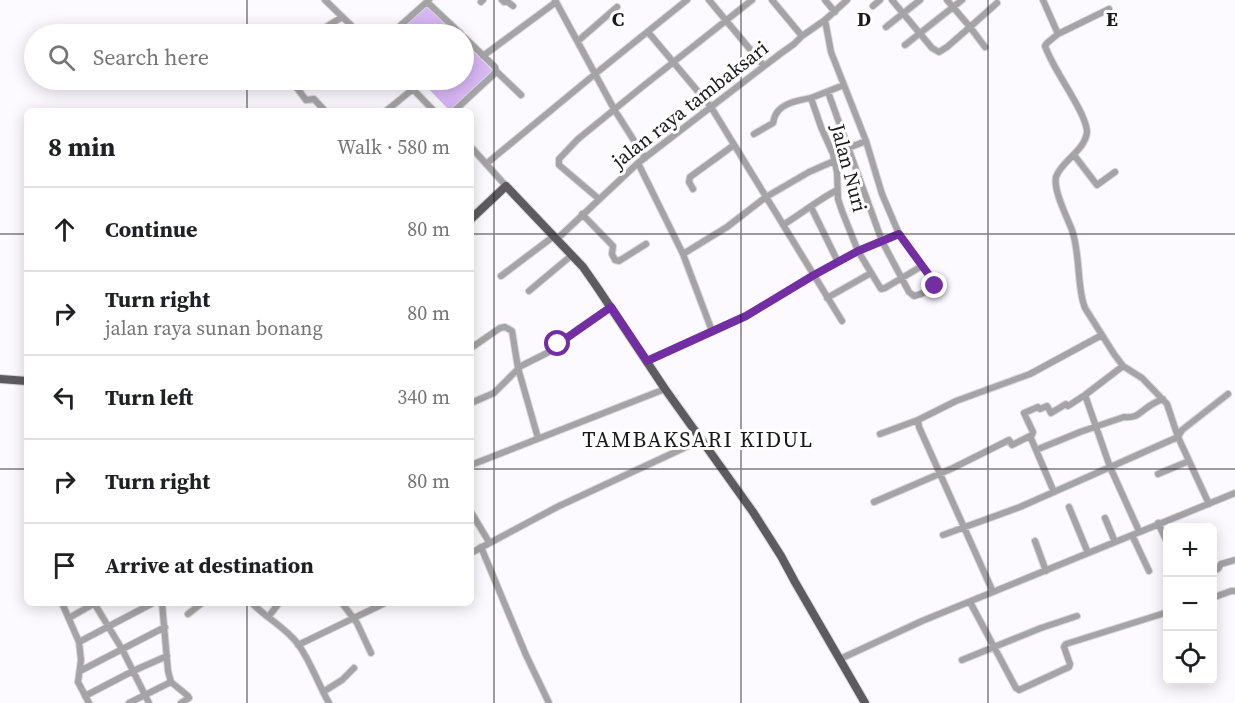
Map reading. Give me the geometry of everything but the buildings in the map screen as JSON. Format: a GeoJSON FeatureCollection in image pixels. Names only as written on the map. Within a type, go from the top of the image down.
{"type":"FeatureCollection","features":[{"type":"Feature","properties":{"kind":"main road"},"geometry":{"type":"LineString","coordinates":[[474,216],[506,186],[583,267],[665,389],[753,512],[781,556],[865,703]]}},
{"type":"Feature","properties":{"kind":"main road"},"geometry":{"type":"LineString","coordinates":[[0,379],[24,381]]}},
{"type":"Feature","properties":{"kind":"street"},"geometry":{"type":"LineString","coordinates":[[325,0],[349,24]]}},
{"type":"Feature","properties":{"kind":"street"},"geometry":{"type":"LineString","coordinates":[[502,0],[513,6]]}},
{"type":"Feature","properties":{"kind":"street"},"geometry":{"type":"LineString","coordinates":[[486,164],[687,0]]}},
{"type":"Feature","properties":{"kind":"street"},"geometry":{"type":"LineString","coordinates":[[709,0],[764,66]]}},
{"type":"Feature","properties":{"kind":"street"},"geometry":{"type":"LineString","coordinates":[[599,199],[559,165],[558,161],[578,139],[614,109],[752,0]]}},
{"type":"Feature","properties":{"kind":"street"},"geometry":{"type":"LineString","coordinates":[[772,0],[802,36]]}},
{"type":"Feature","properties":{"kind":"street"},"geometry":{"type":"LineString","coordinates":[[825,0],[835,12]]}},
{"type":"Feature","properties":{"kind":"street","name":"jalan raya tambaksari"},"geometry":{"type":"LineString","coordinates":[[501,276],[555,237],[645,158],[794,45],[847,0]]}},
{"type":"Feature","properties":{"kind":"street"},"geometry":{"type":"LineString","coordinates":[[873,6],[880,0]]}},
{"type":"Feature","properties":{"kind":"street"},"geometry":{"type":"LineString","coordinates":[[892,0],[932,48],[939,52],[997,3]]}},
{"type":"Feature","properties":{"kind":"street"},"geometry":{"type":"LineString","coordinates":[[886,27],[920,0]]}},
{"type":"Feature","properties":{"kind":"street"},"geometry":{"type":"LineString","coordinates":[[946,0],[986,47]]}},
{"type":"Feature","properties":{"kind":"street"},"geometry":{"type":"LineString","coordinates":[[905,45],[962,0]]}},
{"type":"Feature","properties":{"kind":"street"},"geometry":{"type":"LineString","coordinates":[[1043,0],[1058,34]]}},
{"type":"Feature","properties":{"kind":"street"},"geometry":{"type":"LineString","coordinates":[[402,24],[428,1],[450,24]]}},
{"type":"Feature","properties":{"kind":"street"},"geometry":{"type":"LineString","coordinates":[[483,56],[555,1],[614,109],[645,158]]}},
{"type":"Feature","properties":{"kind":"street"},"geometry":{"type":"LineString","coordinates":[[578,41],[617,7]]}},
{"type":"Feature","properties":{"kind":"street"},"geometry":{"type":"LineString","coordinates":[[1109,9],[1058,34],[1045,46],[1075,99],[1087,132],[1083,144],[1057,176],[1056,184],[1073,233],[1083,302],[1101,335],[1123,366],[1142,378],[1163,399],[1209,504]]}},
{"type":"Feature","properties":{"kind":"street"},"geometry":{"type":"LineString","coordinates":[[331,24],[342,17]]}},
{"type":"Feature","properties":{"kind":"street"},"geometry":{"type":"LineString","coordinates":[[825,20],[831,52],[866,141],[882,194],[899,234],[935,283],[933,288],[921,294],[912,296],[882,241],[828,92]]}},
{"type":"Feature","properties":{"kind":"street"},"geometry":{"type":"LineString","coordinates":[[648,32],[711,107],[842,321]]}},
{"type":"Feature","properties":{"kind":"street"},"geometry":{"type":"LineString","coordinates":[[474,47],[521,95]]}},
{"type":"Feature","properties":{"kind":"street"},"geometry":{"type":"LineString","coordinates":[[457,108],[496,70]]}},
{"type":"Feature","properties":{"kind":"street"},"geometry":{"type":"LineString","coordinates":[[754,134],[773,123],[776,114],[794,101],[811,98],[844,85]]}},
{"type":"Feature","properties":{"kind":"street"},"geometry":{"type":"LineString","coordinates":[[298,90],[306,100],[314,99],[322,108]]}},
{"type":"Feature","properties":{"kind":"street"},"geometry":{"type":"LineString","coordinates":[[390,108],[412,90]]}},
{"type":"Feature","properties":{"kind":"street"},"geometry":{"type":"LineString","coordinates":[[414,90],[431,108]]}},
{"type":"Feature","properties":{"kind":"street","name":"Jalan Nuri"},"geometry":{"type":"LineString","coordinates":[[811,98],[837,172],[837,190],[842,211],[858,251],[881,289],[901,279]]}},
{"type":"Feature","properties":{"kind":"street"},"geometry":{"type":"LineString","coordinates":[[683,254],[727,228],[766,197],[848,148],[866,141]]}},
{"type":"Feature","properties":{"kind":"street"},"geometry":{"type":"LineString","coordinates":[[693,189],[689,182],[690,177],[734,144]]}},
{"type":"Feature","properties":{"kind":"street"},"geometry":{"type":"LineString","coordinates":[[474,151],[506,186]]}},
{"type":"Feature","properties":{"kind":"street"},"geometry":{"type":"LineString","coordinates":[[1074,154],[1097,185],[1115,172]]}},
{"type":"Feature","properties":{"kind":"street"},"geometry":{"type":"LineString","coordinates":[[639,163],[683,254],[712,331]]}},
{"type":"Feature","properties":{"kind":"street"},"geometry":{"type":"LineString","coordinates":[[783,225],[837,190]]}},
{"type":"Feature","properties":{"kind":"street"},"geometry":{"type":"LineString","coordinates":[[811,207],[838,262]]}},
{"type":"Feature","properties":{"kind":"street"},"geometry":{"type":"LineString","coordinates":[[582,214],[613,246],[612,254],[615,260],[619,261],[646,244]]}},
{"type":"Feature","properties":{"kind":"street"},"geometry":{"type":"LineString","coordinates":[[647,361],[749,315],[858,251],[899,234]]}},
{"type":"Feature","properties":{"kind":"street"},"geometry":{"type":"LineString","coordinates":[[529,291],[572,255]]}},
{"type":"Feature","properties":{"kind":"street"},"geometry":{"type":"LineString","coordinates":[[901,279],[922,266]]}},
{"type":"Feature","properties":{"kind":"street"},"geometry":{"type":"LineString","coordinates":[[827,298],[871,273]]}},
{"type":"Feature","properties":{"kind":"street"},"geometry":{"type":"LineString","coordinates":[[474,402],[494,393],[518,368],[542,356],[611,307]]}},
{"type":"Feature","properties":{"kind":"street"},"geometry":{"type":"LineString","coordinates":[[474,346],[500,328],[508,328],[512,331],[518,368],[538,438]]}},
{"type":"Feature","properties":{"kind":"street"},"geometry":{"type":"LineString","coordinates":[[880,434],[1030,374],[1101,335]]}},
{"type":"Feature","properties":{"kind":"street"},"geometry":{"type":"LineString","coordinates":[[874,502],[940,474],[1009,440],[1012,445],[1030,436],[1033,432],[1024,413],[1038,406],[1040,409],[1047,406],[1051,413],[1066,404],[1068,406],[1123,366]]}},
{"type":"Feature","properties":{"kind":"street"},"geometry":{"type":"LineString","coordinates":[[474,464],[665,389]]}},
{"type":"Feature","properties":{"kind":"street"},"geometry":{"type":"LineString","coordinates":[[943,535],[1020,507],[1178,437],[1193,420],[1228,394]]}},
{"type":"Feature","properties":{"kind":"street"},"geometry":{"type":"LineString","coordinates":[[1085,395],[1110,467],[1139,531]]}},
{"type":"Feature","properties":{"kind":"street"},"geometry":{"type":"LineString","coordinates":[[1036,450],[1097,426],[1124,417],[1135,416],[1163,399]]}},
{"type":"Feature","properties":{"kind":"street"},"geometry":{"type":"LineString","coordinates":[[918,420],[919,427],[993,592]]}},
{"type":"Feature","properties":{"kind":"street"},"geometry":{"type":"LineString","coordinates":[[1030,436],[1053,492]]}},
{"type":"Feature","properties":{"kind":"street"},"geometry":{"type":"LineString","coordinates":[[474,551],[557,507],[701,440]]}},
{"type":"Feature","properties":{"kind":"street"},"geometry":{"type":"LineString","coordinates":[[1158,474],[1189,461]]}},
{"type":"Feature","properties":{"kind":"street"},"geometry":{"type":"LineString","coordinates":[[840,659],[922,621],[1235,493]]}},
{"type":"Feature","properties":{"kind":"street"},"geometry":{"type":"LineString","coordinates":[[1069,507],[1088,553]]}},
{"type":"Feature","properties":{"kind":"street"},"geometry":{"type":"LineString","coordinates":[[474,517],[489,542]]}},
{"type":"Feature","properties":{"kind":"street"},"geometry":{"type":"LineString","coordinates":[[1105,518],[1115,542]]}},
{"type":"Feature","properties":{"kind":"street"},"geometry":{"type":"LineString","coordinates":[[1158,523],[1163,535]]}},
{"type":"Feature","properties":{"kind":"street"},"geometry":{"type":"LineString","coordinates":[[1132,535],[1149,571]]}},
{"type":"Feature","properties":{"kind":"street"},"geometry":{"type":"LineString","coordinates":[[1035,541],[1046,571]]}},
{"type":"Feature","properties":{"kind":"street"},"geometry":{"type":"LineString","coordinates":[[481,547],[526,655],[549,703]]}},
{"type":"Feature","properties":{"kind":"street"},"geometry":{"type":"LineString","coordinates":[[1217,569],[1221,564],[1235,560]]}},
{"type":"Feature","properties":{"kind":"street"},"geometry":{"type":"LineString","coordinates":[[1217,596],[1235,591]]}},
{"type":"Feature","properties":{"kind":"street"},"geometry":{"type":"LineString","coordinates":[[970,602],[1019,690],[1069,668],[1070,664],[1064,647],[1066,644],[1163,613]]}},
{"type":"Feature","properties":{"kind":"street"},"geometry":{"type":"LineString","coordinates":[[63,606],[78,642],[81,660],[78,682],[87,700],[133,671],[167,656]]}},
{"type":"Feature","properties":{"kind":"street"},"geometry":{"type":"LineString","coordinates":[[69,618],[90,606]]}},
{"type":"Feature","properties":{"kind":"street"},"geometry":{"type":"LineString","coordinates":[[97,606],[122,649],[149,703]]}},
{"type":"Feature","properties":{"kind":"street"},"geometry":{"type":"LineString","coordinates":[[78,642],[138,606]]}},
{"type":"Feature","properties":{"kind":"street"},"geometry":{"type":"LineString","coordinates":[[162,606],[171,682],[189,698],[182,703]]}},
{"type":"Feature","properties":{"kind":"street"},"geometry":{"type":"LineString","coordinates":[[188,614],[198,606]]}},
{"type":"Feature","properties":{"kind":"street"},"geometry":{"type":"LineString","coordinates":[[256,606],[282,627],[298,645],[329,703]]}},
{"type":"Feature","properties":{"kind":"street"},"geometry":{"type":"LineString","coordinates":[[269,616],[277,606]]}},
{"type":"Feature","properties":{"kind":"street"},"geometry":{"type":"LineString","coordinates":[[344,606],[371,653]]}},
{"type":"Feature","properties":{"kind":"street"},"geometry":{"type":"LineString","coordinates":[[298,645],[377,606]]}},
{"type":"Feature","properties":{"kind":"street"},"geometry":{"type":"LineString","coordinates":[[962,660],[1077,616]]}},
{"type":"Feature","properties":{"kind":"street"},"geometry":{"type":"LineString","coordinates":[[81,671],[165,627]]}},
{"type":"Feature","properties":{"kind":"street"},"geometry":{"type":"LineString","coordinates":[[322,692],[342,680],[354,668]]}},
{"type":"Feature","properties":{"kind":"street"},"geometry":{"type":"LineString","coordinates":[[129,703],[171,682]]}},
{"type":"Feature","properties":{"kind":"shaded area"},"geometry":{"type":"Polygon","coordinates":[[[425,8],[429,8],[446,24],[407,24],[425,8]]]}},
{"type":"Feature","properties":{"kind":"shaded area"},"geometry":{"type":"Polygon","coordinates":[[[474,52],[492,70],[492,74],[474,90],[474,52]]]}},
{"type":"Feature","properties":{"kind":"shaded area"},"geometry":{"type":"Polygon","coordinates":[[[430,90],[474,90],[453,108],[447,108],[430,90]]]}},
{"type":"Feature","properties":{"kind":"district","name":"TAMBAKSARI KIDUL"},"geometry":{"type":"Point","coordinates":[698,439]}},
{"type":"Feature","properties":{"kind":"route"},"geometry":{"type":"LineString","coordinates":[[558,344],[611,307],[647,361],[746,316],[858,251],[899,234],[935,286]]}}]}
